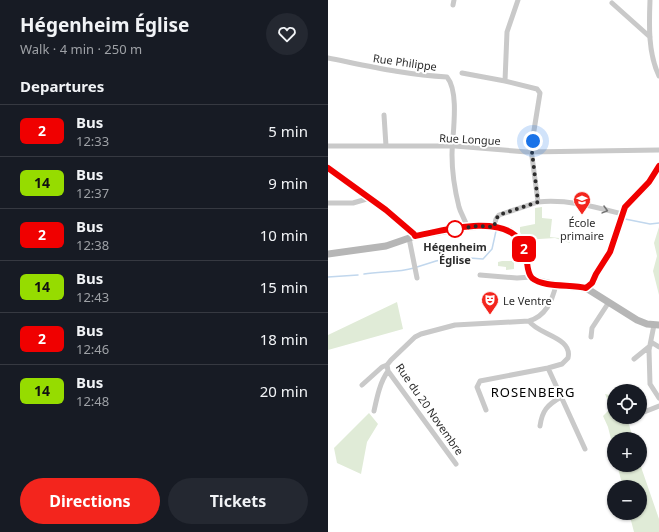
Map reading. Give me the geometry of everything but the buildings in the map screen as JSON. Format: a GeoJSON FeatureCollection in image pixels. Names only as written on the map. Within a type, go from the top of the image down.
{"type":"FeatureCollection","features":[{"type":"Feature","properties":{"kind":"main road"},"geometry":{"type":"LineString","coordinates":[[586,288],[592,283],[612,246],[625,207],[649,182],[659,166]]}},
{"type":"Feature","properties":{"kind":"main road"},"geometry":{"type":"LineString","coordinates":[[328,254],[386,246],[412,237],[467,227],[494,227],[510,231],[520,241],[526,252],[531,277],[538,281],[556,285],[586,288],[637,320],[656,325]]}},
{"type":"Feature","properties":{"kind":"street"},"geometry":{"type":"LineString","coordinates":[[505,81],[508,32],[518,0]]}},
{"type":"Feature","properties":{"kind":"street"},"geometry":{"type":"LineString","coordinates":[[650,0],[650,37],[655,67],[659,76]]}},
{"type":"Feature","properties":{"kind":"street"},"geometry":{"type":"LineString","coordinates":[[615,2],[650,37]]}},
{"type":"Feature","properties":{"kind":"street","name":"Rue Philippe"},"geometry":{"type":"LineString","coordinates":[[328,58],[382,69],[426,76],[447,77],[452,86],[454,106],[452,155],[457,196],[467,227]]}},
{"type":"Feature","properties":{"kind":"street"},"geometry":{"type":"LineString","coordinates":[[462,73],[537,89],[540,93],[532,152],[538,202]]}},
{"type":"Feature","properties":{"kind":"street"},"geometry":{"type":"LineString","coordinates":[[384,115],[386,146]]}},
{"type":"Feature","properties":{"kind":"street","name":"Rue Longue"},"geometry":{"type":"LineString","coordinates":[[328,146],[453,146],[532,152],[659,150]]}},
{"type":"Feature","properties":{"kind":"street"},"geometry":{"type":"LineString","coordinates":[[328,168],[394,216],[414,234],[412,237],[416,278]]}},
{"type":"Feature","properties":{"kind":"street"},"geometry":{"type":"LineString","coordinates":[[328,203],[353,203],[370,198]]}},
{"type":"Feature","properties":{"kind":"street"},"geometry":{"type":"LineString","coordinates":[[494,227],[496,219],[499,215],[538,202],[560,201],[574,203],[622,214]]}},
{"type":"Feature","properties":{"kind":"street"},"geometry":{"type":"LineString","coordinates":[[480,275],[510,278],[531,277]]}},
{"type":"Feature","properties":{"kind":"street"},"geometry":{"type":"LineString","coordinates":[[374,411],[377,397],[391,360],[415,337],[420,334],[455,325],[529,321],[535,319],[544,312],[553,298],[556,285]]}},
{"type":"Feature","properties":{"kind":"street"},"geometry":{"type":"LineString","coordinates":[[591,337],[592,328],[609,302]]}},
{"type":"Feature","properties":{"kind":"street"},"geometry":{"type":"LineString","coordinates":[[486,410],[477,387],[480,381],[548,368],[566,362],[568,358],[569,350],[564,342],[533,325],[529,321]]}},
{"type":"Feature","properties":{"kind":"street"},"geometry":{"type":"LineString","coordinates":[[656,325],[651,344],[650,384],[659,398]]}},
{"type":"Feature","properties":{"kind":"street"},"geometry":{"type":"LineString","coordinates":[[651,344],[659,347]]}},
{"type":"Feature","properties":{"kind":"street"},"geometry":{"type":"LineString","coordinates":[[634,359],[651,344]]}},
{"type":"Feature","properties":{"kind":"street"},"geometry":{"type":"LineString","coordinates":[[362,385],[382,367],[388,368]]}},
{"type":"Feature","properties":{"kind":"street","name":"Rue du 20 Novembre"},"geometry":{"type":"LineString","coordinates":[[388,368],[456,464]]}},
{"type":"Feature","properties":{"kind":"street"},"geometry":{"type":"LineString","coordinates":[[548,368],[585,449]]}},
{"type":"Feature","properties":{"kind":"street"},"geometry":{"type":"LineString","coordinates":[[540,426],[542,414],[554,401],[560,397]]}},
{"type":"Feature","properties":{"kind":"street"},"geometry":{"type":"LineString","coordinates":[[647,411],[659,406]]}},
{"type":"Feature","properties":{"kind":"green space"},"geometry":{"type":"Polygon","coordinates":[[[542,207],[542,218],[552,219],[550,237],[568,239],[570,243],[555,238],[524,240],[520,232],[520,227],[535,224],[535,208],[542,207]]]}},
{"type":"Feature","properties":{"kind":"green space"},"geometry":{"type":"Polygon","coordinates":[[[659,227],[659,295],[653,271],[657,256],[654,243],[659,227]]]}},
{"type":"Feature","properties":{"kind":"green space"},"geometry":{"type":"Polygon","coordinates":[[[514,261],[514,269],[506,270],[506,267],[498,266],[498,262],[514,261]]]}},
{"type":"Feature","properties":{"kind":"green space"},"geometry":{"type":"Polygon","coordinates":[[[397,302],[403,329],[328,350],[328,335],[397,302]]]}},
{"type":"Feature","properties":{"kind":"green space"},"geometry":{"type":"Polygon","coordinates":[[[607,412],[607,424],[629,424],[631,432],[609,432],[603,416],[607,412]]]}},
{"type":"Feature","properties":{"kind":"green space"},"geometry":{"type":"Polygon","coordinates":[[[369,413],[378,424],[367,442],[361,474],[337,463],[334,448],[369,413]]]}},
{"type":"Feature","properties":{"kind":"green space"},"geometry":{"type":"Polygon","coordinates":[[[619,472],[643,472],[646,480],[621,480],[619,472]]]}},
{"type":"Feature","properties":{"kind":"green space"},"geometry":{"type":"Polygon","coordinates":[[[647,484],[659,519],[659,532],[634,532],[631,520],[647,520],[647,484]]]}},
{"type":"Feature","properties":{"kind":"waterway"},"geometry":{"type":"LineString","coordinates":[[625,219],[650,224],[659,223]]}},
{"type":"Feature","properties":{"kind":"waterway"},"geometry":{"type":"LineString","coordinates":[[417,267],[456,257],[483,259],[492,249],[496,231]]}},
{"type":"Feature","properties":{"kind":"waterway"},"geometry":{"type":"LineString","coordinates":[[364,274],[401,271],[414,268]]}},
{"type":"Feature","properties":{"kind":"waterway"},"geometry":{"type":"LineString","coordinates":[[328,277],[358,275]]}},
{"type":"Feature","properties":{"kind":"bus line","name":"2"},"geometry":{"type":"LineString","coordinates":[[328,168],[394,216],[415,236],[479,226],[505,229],[515,235],[520,241],[526,252],[529,273],[534,280],[548,284],[581,286],[586,288],[592,283],[610,252],[625,207],[649,182],[659,166]]}},
{"type":"Feature","properties":{"kind":"place","name":"École primaire"},"geometry":{"type":"Point","coordinates":[582,215]}},
{"type":"Feature","properties":{"kind":"place","name":"Hégenheim Église"},"geometry":{"type":"Point","coordinates":[455,229]}},
{"type":"Feature","properties":{"kind":"place","name":"Le Ventre"},"geometry":{"type":"Point","coordinates":[490,315]}},
{"type":"Feature","properties":{"kind":"district","name":"ROSENBERG"},"geometry":{"type":"Point","coordinates":[533,392]}},
{"type":"Feature","properties":{"kind":"route"},"geometry":{"type":"LineString","coordinates":[[455,229],[451,229],[479,226],[494,227],[496,219],[499,215],[538,202],[531,149],[533,141]]}}]}
